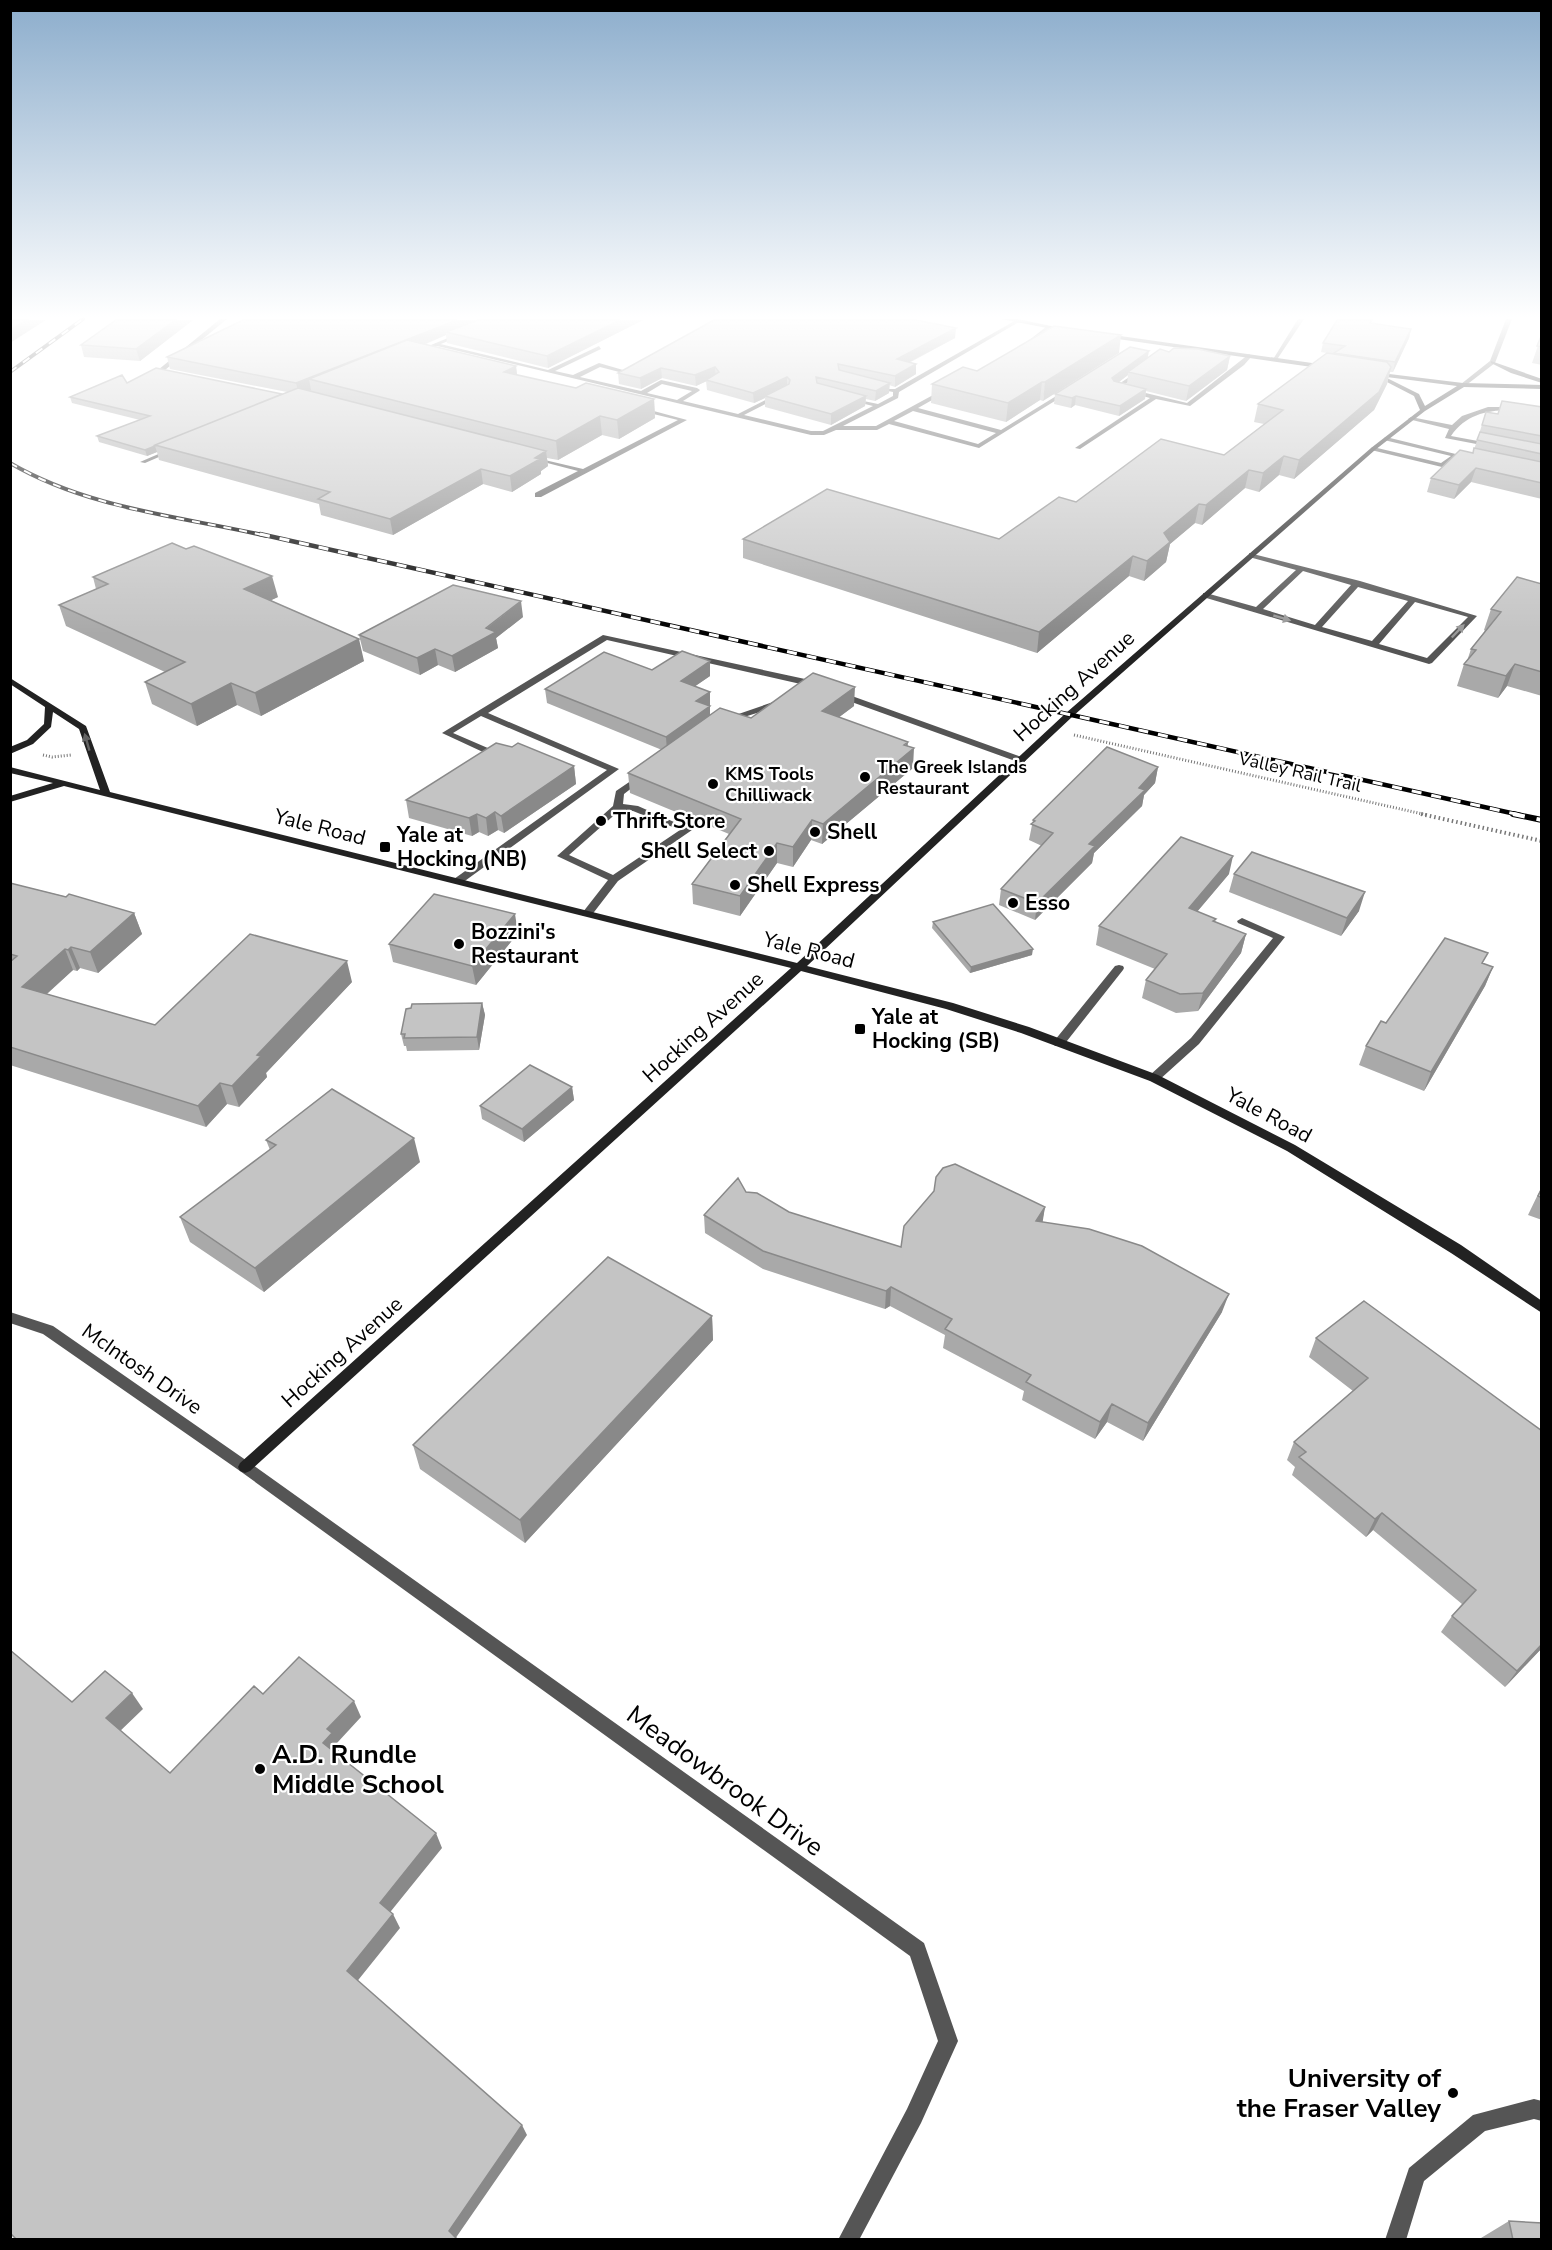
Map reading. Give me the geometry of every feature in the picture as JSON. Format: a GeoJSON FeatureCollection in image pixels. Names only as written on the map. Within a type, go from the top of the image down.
{"type":"FeatureCollection","features":[{"type":"Feature","properties":{"kind":"main road","name":"Hocking Avenue"},"geometry":{"type":"LineString","coordinates":[[244,1467],[799,967],[1053,730],[1373,449],[1405,424]]}},
{"type":"Feature","properties":{"kind":"main road"},"geometry":{"type":"LineString","coordinates":[[10,680],[83,728],[106,794]]}},
{"type":"Feature","properties":{"kind":"main road"},"geometry":{"type":"LineString","coordinates":[[10,751],[30,742],[48,725],[49,706]]}},
{"type":"Feature","properties":{"kind":"main road","name":"Yale Road"},"geometry":{"type":"LineString","coordinates":[[10,770],[799,967],[948,1006],[1059,1043],[1154,1078],[1291,1148],[1456,1249],[1542,1308]]}},
{"type":"Feature","properties":{"kind":"main road"},"geometry":{"type":"LineString","coordinates":[[10,799],[63,783]]}},
{"type":"Feature","properties":{"kind":"street"},"geometry":{"type":"LineString","coordinates":[[538,495],[676,424]]}},
{"type":"Feature","properties":{"kind":"street"},"geometry":{"type":"LineString","coordinates":[[774,424],[811,434],[824,433],[843,424]]}},
{"type":"Feature","properties":{"kind":"street"},"geometry":{"type":"LineString","coordinates":[[835,428],[877,428],[884,424]]}},
{"type":"Feature","properties":{"kind":"street"},"geometry":{"type":"LineString","coordinates":[[896,424],[979,446],[1015,424]]}},
{"type":"Feature","properties":{"kind":"street"},"geometry":{"type":"LineString","coordinates":[[971,424],[1002,432]]}},
{"type":"Feature","properties":{"kind":"street"},"geometry":{"type":"LineString","coordinates":[[1078,448],[1115,424]]}},
{"type":"Feature","properties":{"kind":"street"},"geometry":{"type":"LineString","coordinates":[[1437,424],[1452,427]]}},
{"type":"Feature","properties":{"kind":"street"},"geometry":{"type":"LineString","coordinates":[[1456,424],[1447,436],[1499,447]]}},
{"type":"Feature","properties":{"kind":"street"},"geometry":{"type":"LineString","coordinates":[[1386,439],[1478,460]]}},
{"type":"Feature","properties":{"kind":"street"},"geometry":{"type":"LineString","coordinates":[[143,462],[175,449]]}},
{"type":"Feature","properties":{"kind":"street"},"geometry":{"type":"LineString","coordinates":[[1373,449],[1442,465],[1456,455]]}},
{"type":"Feature","properties":{"kind":"street"},"geometry":{"type":"LineString","coordinates":[[527,456],[584,471]]}},
{"type":"Feature","properties":{"kind":"street"},"geometry":{"type":"LineString","coordinates":[[1206,595],[1429,661],[1473,616],[1252,555]]}},
{"type":"Feature","properties":{"kind":"street"},"geometry":{"type":"LineString","coordinates":[[1257,610],[1302,568]]}},
{"type":"Feature","properties":{"kind":"street"},"geometry":{"type":"LineString","coordinates":[[1316,628],[1356,584]]}},
{"type":"Feature","properties":{"kind":"street"},"geometry":{"type":"LineString","coordinates":[[1373,645],[1414,599]]}},
{"type":"Feature","properties":{"kind":"street"},"geometry":{"type":"LineString","coordinates":[[507,759],[446,733],[606,637],[798,688],[816,686]]}},
{"type":"Feature","properties":{"kind":"street"},"geometry":{"type":"LineString","coordinates":[[717,723],[778,704],[798,688]]}},
{"type":"Feature","properties":{"kind":"street"},"geometry":{"type":"LineString","coordinates":[[827,690],[1021,760]]}},
{"type":"Feature","properties":{"kind":"street"},"geometry":{"type":"LineString","coordinates":[[458,882],[615,769],[538,742],[481,713]]}},
{"type":"Feature","properties":{"kind":"street"},"geometry":{"type":"LineString","coordinates":[[618,807],[619,793],[646,774]]}},
{"type":"Feature","properties":{"kind":"street"},"geometry":{"type":"LineString","coordinates":[[587,914],[614,879],[687,830],[635,808],[618,807],[562,856],[614,879]]}},
{"type":"Feature","properties":{"kind":"street"},"geometry":{"type":"LineString","coordinates":[[1154,1078],[1195,1041],[1280,937],[1242,921]]}},
{"type":"Feature","properties":{"kind":"street"},"geometry":{"type":"LineString","coordinates":[[1059,1043],[1119,968]]}},
{"type":"Feature","properties":{"kind":"street","name":"McIntosh Drive"},"geometry":{"type":"LineString","coordinates":[[10,1317],[48,1330],[244,1467]]}},
{"type":"Feature","properties":{"kind":"street","name":"Meadowbrook Drive"},"geometry":{"type":"LineString","coordinates":[[244,1467],[917,1950],[948,2041],[914,2116],[848,2240]]}},
{"type":"Feature","properties":{"kind":"street"},"geometry":{"type":"LineString","coordinates":[[1395,2240],[1416,2175],[1480,2122],[1534,2109],[1542,2111]]}},
{"type":"Feature","properties":{"kind":"path","name":"Valley Rail Trail"},"geometry":{"type":"LineString","coordinates":[[1053,730],[1542,841]]}},
{"type":"Feature","properties":{"kind":"path"},"geometry":{"type":"LineString","coordinates":[[33,753],[52,757],[76,755]]}},
{"type":"Feature","properties":{"kind":"building"},"geometry":{"type":"Polygon","coordinates":[[[129,424],[207,424],[145,450],[97,436],[129,424]]]}},
{"type":"Feature","properties":{"kind":"building"},"geometry":{"type":"Polygon","coordinates":[[[208,424],[440,424],[546,451],[535,458],[540,459],[510,476],[481,469],[390,519],[318,499],[330,492],[155,445],[208,424]]]}},
{"type":"Feature","properties":{"kind":"building"},"geometry":{"type":"Polygon","coordinates":[[[488,424],[586,424],[556,441],[488,424]]]}},
{"type":"Feature","properties":{"kind":"building"},"geometry":{"type":"Polygon","coordinates":[[[1265,424],[1341,424],[1299,460],[1284,456],[1263,473],[1249,470],[1206,505],[1199,504],[1164,533],[1170,542],[1147,561],[1133,556],[1039,632],[743,539],[827,489],[999,539],[1059,497],[1076,502],[1161,439],[1224,455],[1265,424]]]}},
{"type":"Feature","properties":{"kind":"building"},"geometry":{"type":"Polygon","coordinates":[[[1542,424],[1542,436],[1482,425],[1542,424]]]}},
{"type":"Feature","properties":{"kind":"building"},"geometry":{"type":"Polygon","coordinates":[[[1480,432],[1542,444],[1542,454],[1477,440],[1480,432]]]}},
{"type":"Feature","properties":{"kind":"building"},"geometry":{"type":"Polygon","coordinates":[[[1474,448],[1542,462],[1542,483],[1476,468],[1459,485],[1431,478],[1460,450],[1473,453],[1474,448]]]}},
{"type":"Feature","properties":{"kind":"building"},"geometry":{"type":"Polygon","coordinates":[[[172,543],[186,549],[194,546],[272,576],[244,589],[359,639],[255,693],[231,683],[191,704],[145,682],[185,662],[59,605],[108,584],[93,577],[172,543]]]}},
{"type":"Feature","properties":{"kind":"building"},"geometry":{"type":"Polygon","coordinates":[[[1517,577],[1542,584],[1542,672],[1515,664],[1506,676],[1464,664],[1476,650],[1471,649],[1501,612],[1491,609],[1517,577]]]}},
{"type":"Feature","properties":{"kind":"building"},"geometry":{"type":"Polygon","coordinates":[[[453,585],[521,601],[486,628],[496,632],[452,656],[435,649],[417,658],[359,635],[453,585]]]}},
{"type":"Feature","properties":{"kind":"building"},"geometry":{"type":"Polygon","coordinates":[[[682,651],[710,661],[681,681],[710,692],[696,701],[710,706],[666,737],[545,689],[604,652],[652,670],[682,651]]]}},
{"type":"Feature","properties":{"kind":"building"},"geometry":{"type":"Polygon","coordinates":[[[813,673],[855,687],[822,711],[908,742],[904,745],[914,748],[823,824],[812,820],[793,847],[777,843],[740,896],[692,884],[741,819],[628,773],[720,708],[751,718],[813,673]]]}},
{"type":"Feature","properties":{"kind":"building"},"geometry":{"type":"Polygon","coordinates":[[[496,743],[512,747],[518,743],[574,766],[501,816],[495,812],[486,818],[477,814],[469,818],[406,800],[496,743]]]}},
{"type":"Feature","properties":{"kind":"building"},"geometry":{"type":"Polygon","coordinates":[[[1107,747],[1158,767],[1139,788],[1145,790],[1089,844],[1095,846],[1037,903],[1001,889],[1053,833],[1031,824],[1035,821],[1033,820],[1107,747]]]}},
{"type":"Feature","properties":{"kind":"building"},"geometry":{"type":"Polygon","coordinates":[[[1181,837],[1233,856],[1189,908],[1216,919],[1213,921],[1246,934],[1203,993],[1180,994],[1146,980],[1167,954],[1099,926],[1181,837]]]}},
{"type":"Feature","properties":{"kind":"building"},"geometry":{"type":"Polygon","coordinates":[[[1252,852],[1365,892],[1347,918],[1234,874],[1252,852]]]}},
{"type":"Feature","properties":{"kind":"building"},"geometry":{"type":"Polygon","coordinates":[[[10,883],[66,897],[69,894],[134,913],[90,952],[71,947],[68,950],[65,949],[22,987],[155,1025],[250,934],[347,961],[257,1055],[261,1056],[232,1086],[220,1083],[198,1106],[10,1047],[10,962],[17,956],[10,954],[10,883]]]}},
{"type":"Feature","properties":{"kind":"building"},"geometry":{"type":"Polygon","coordinates":[[[434,894],[515,914],[472,966],[389,944],[434,894]]]}},
{"type":"Feature","properties":{"kind":"building","name":"Esso"},"geometry":{"type":"Polygon","coordinates":[[[993,904],[1033,949],[971,967],[933,922],[993,904]]]}},
{"type":"Feature","properties":{"kind":"building"},"geometry":{"type":"Polygon","coordinates":[[[1445,938],[1488,953],[1482,963],[1493,967],[1431,1072],[1366,1046],[1381,1021],[1386,1023],[1445,938]]]}},
{"type":"Feature","properties":{"kind":"building"},"geometry":{"type":"Polygon","coordinates":[[[482,1003],[477,1037],[404,1038],[405,1034],[401,1034],[406,1009],[411,1008],[412,1004],[482,1003]]]}},
{"type":"Feature","properties":{"kind":"building"},"geometry":{"type":"Polygon","coordinates":[[[530,1065],[572,1087],[522,1129],[480,1106],[530,1065]]]}},
{"type":"Feature","properties":{"kind":"building"},"geometry":{"type":"Polygon","coordinates":[[[332,1089],[414,1138],[255,1268],[180,1217],[276,1145],[266,1140],[332,1089]]]}},
{"type":"Feature","properties":{"kind":"building"},"geometry":{"type":"Polygon","coordinates":[[[955,1164],[1045,1207],[1036,1221],[1089,1229],[1142,1246],[1229,1294],[1148,1423],[1112,1404],[1100,1422],[1026,1382],[1031,1375],[945,1329],[952,1319],[891,1287],[886,1291],[763,1251],[704,1215],[738,1178],[746,1192],[757,1193],[789,1212],[901,1247],[904,1226],[934,1191],[936,1177],[943,1168],[955,1164]]]}},
{"type":"Feature","properties":{"kind":"building"},"geometry":{"type":"Polygon","coordinates":[[[608,1257],[712,1316],[520,1520],[413,1445],[608,1257]]]}},
{"type":"Feature","properties":{"kind":"building"},"geometry":{"type":"Polygon","coordinates":[[[1364,1301],[1542,1431],[1542,1644],[1517,1671],[1452,1616],[1476,1590],[1382,1513],[1375,1519],[1299,1457],[1306,1452],[1294,1442],[1368,1378],[1316,1338],[1364,1301]]]}},
{"type":"Feature","properties":{"kind":"building"},"geometry":{"type":"Polygon","coordinates":[[[10,1650],[72,1702],[105,1671],[132,1693],[106,1718],[170,1773],[254,1686],[263,1694],[299,1657],[354,1701],[327,1729],[332,1733],[323,1743],[436,1833],[380,1903],[393,1914],[347,1971],[522,2125],[449,2231],[458,2240],[17,2240],[10,2233],[10,1650]]]}},
{"type":"Feature","properties":{"kind":"building"},"geometry":{"type":"Polygon","coordinates":[[[1509,2221],[1542,2223],[1542,2240],[1513,2240],[1509,2221]]]}},
{"type":"Feature","properties":{"kind":"railway"},"geometry":{"type":"LineString","coordinates":[[10,463],[40,479],[103,501],[267,536]]}},
{"type":"Feature","properties":{"kind":"railway"},"geometry":{"type":"LineString","coordinates":[[260,534],[1520,815]]}},
{"type":"Feature","properties":{"kind":"railway"},"geometry":{"type":"LineString","coordinates":[[1513,814],[1542,820]]}},
{"type":"Feature","properties":{"kind":"place","name":"The Greek Islands Restaurant"},"geometry":{"type":"Point","coordinates":[865,777]}},
{"type":"Feature","properties":{"kind":"place","name":"KMS Tools Chilliwack"},"geometry":{"type":"Point","coordinates":[713,784]}},
{"type":"Feature","properties":{"kind":"place","name":"Thrift Store"},"geometry":{"type":"Point","coordinates":[601,821]}},
{"type":"Feature","properties":{"kind":"place","name":"Shell"},"geometry":{"type":"Point","coordinates":[815,832]}},
{"type":"Feature","properties":{"kind":"place","name":"Yale at Hocking (NB)"},"geometry":{"type":"Point","coordinates":[385,847]}},
{"type":"Feature","properties":{"kind":"place","name":"Shell Select"},"geometry":{"type":"Point","coordinates":[769,851]}},
{"type":"Feature","properties":{"kind":"place","name":"Shell Express"},"geometry":{"type":"Point","coordinates":[735,885]}},
{"type":"Feature","properties":{"kind":"place","name":"Esso"},"geometry":{"type":"Point","coordinates":[1013,903]}},
{"type":"Feature","properties":{"kind":"place","name":"Bozzini's Restaurant"},"geometry":{"type":"Point","coordinates":[459,944]}},
{"type":"Feature","properties":{"kind":"place","name":"Yale at Hocking (SB)"},"geometry":{"type":"Point","coordinates":[860,1029]}},
{"type":"Feature","properties":{"kind":"place","name":"A.D. Rundle Middle School"},"geometry":{"type":"Point","coordinates":[260,1769]}},
{"type":"Feature","properties":{"kind":"place","name":"University of the Fraser Valley"},"geometry":{"type":"Point","coordinates":[1453,2093]}}]}
